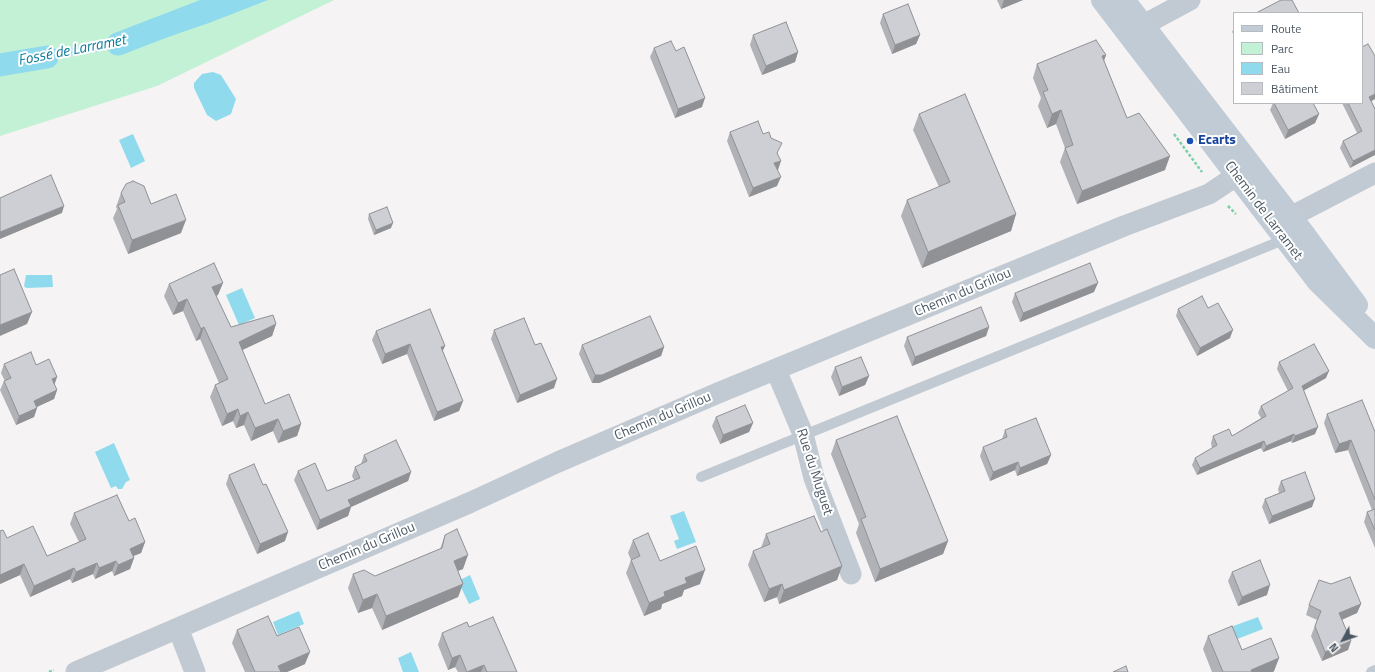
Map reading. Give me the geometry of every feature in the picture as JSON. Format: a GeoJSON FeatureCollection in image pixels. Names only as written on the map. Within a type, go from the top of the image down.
{"type":"FeatureCollection","features":[{"type":"Feature","properties":{"kind":"main road","name":"Chemin de Larramet"},"geometry":{"type":"LineString","coordinates":[[1102,0],[1136,31],[1288,229],[1362,312],[1375,335]]}},
{"type":"Feature","properties":{"kind":"main road","name":"Chemin de Larramet"},"geometry":{"type":"LineString","coordinates":[[1124,0],[1136,31]]}},
{"type":"Feature","properties":{"kind":"main road","name":"Chemin de Larramet"},"geometry":{"type":"LineString","coordinates":[[1288,229],[1318,282],[1375,338]]}},
{"type":"Feature","properties":{"kind":"street"},"geometry":{"type":"LineString","coordinates":[[1136,31],[1190,0]]}},
{"type":"Feature","properties":{"kind":"street","name":"Chemin du Grillou"},"geometry":{"type":"LineString","coordinates":[[76,672],[469,503],[558,462],[776,370],[1124,226],[1209,194],[1244,171]]}},
{"type":"Feature","properties":{"kind":"street"},"geometry":{"type":"LineString","coordinates":[[1288,229],[1375,173]]}},
{"type":"Feature","properties":{"kind":"street","name":"Rue du Muguet"},"geometry":{"type":"LineString","coordinates":[[776,370],[803,434],[814,478],[851,574]]}},
{"type":"Feature","properties":{"kind":"street"},"geometry":{"type":"LineString","coordinates":[[178,628],[195,672]]}},
{"type":"Feature","properties":{"kind":"lane"},"geometry":{"type":"LineString","coordinates":[[701,477],[1288,229]]}},
{"type":"Feature","properties":{"kind":"lane"},"geometry":{"type":"LineString","coordinates":[[1371,672],[1375,670]]}},
{"type":"Feature","properties":{"kind":"green space"},"geometry":{"type":"Polygon","coordinates":[[[0,0],[334,0],[157,86],[0,136],[0,0]]]}},
{"type":"Feature","properties":{"kind":"water"},"geometry":{"type":"Polygon","coordinates":[[[244,0],[268,0],[209,23],[159,40],[85,54],[0,65],[0,58],[82,46],[154,32],[244,0]]]}},
{"type":"Feature","properties":{"kind":"water"},"geometry":{"type":"Polygon","coordinates":[[[213,72],[221,75],[236,99],[231,114],[216,121],[207,115],[194,88],[194,83],[202,74],[213,72]]]}},
{"type":"Feature","properties":{"kind":"water"},"geometry":{"type":"Polygon","coordinates":[[[133,134],[145,161],[131,168],[119,140],[133,134]]]}},
{"type":"Feature","properties":{"kind":"water"},"geometry":{"type":"Polygon","coordinates":[[[26,275],[52,275],[53,287],[26,288],[24,286],[26,275]]]}},
{"type":"Feature","properties":{"kind":"water"},"geometry":{"type":"Polygon","coordinates":[[[242,288],[255,318],[239,325],[226,295],[242,288]]]}},
{"type":"Feature","properties":{"kind":"water"},"geometry":{"type":"Polygon","coordinates":[[[114,443],[130,480],[126,482],[122,489],[118,489],[116,486],[111,488],[95,452],[114,443]]]}},
{"type":"Feature","properties":{"kind":"water"},"geometry":{"type":"Polygon","coordinates":[[[684,511],[696,542],[677,549],[674,541],[679,539],[670,516],[684,511]]]}},
{"type":"Feature","properties":{"kind":"water"},"geometry":{"type":"Polygon","coordinates":[[[470,575],[480,599],[469,604],[458,581],[470,575]]]}},
{"type":"Feature","properties":{"kind":"water"},"geometry":{"type":"Polygon","coordinates":[[[299,611],[304,624],[278,635],[273,622],[299,611]]]}},
{"type":"Feature","properties":{"kind":"water"},"geometry":{"type":"Polygon","coordinates":[[[1258,617],[1263,629],[1232,641],[1228,628],[1258,617]]]}},
{"type":"Feature","properties":{"kind":"water"},"geometry":{"type":"Polygon","coordinates":[[[411,652],[419,672],[403,672],[398,658],[411,652]]]}},
{"type":"Feature","properties":{"kind":"building"},"geometry":{"type":"Polygon","coordinates":[[[1281,0],[1292,0],[1298,12],[1258,12],[1281,0]]]}},
{"type":"Feature","properties":{"kind":"building"},"geometry":{"type":"Polygon","coordinates":[[[908,4],[920,35],[895,45],[883,14],[908,4]]]}},
{"type":"Feature","properties":{"kind":"building"},"geometry":{"type":"Polygon","coordinates":[[[786,22],[798,52],[766,66],[753,35],[786,22]]]}},
{"type":"Feature","properties":{"kind":"building"},"geometry":{"type":"Polygon","coordinates":[[[1096,40],[1106,55],[1102,56],[1127,118],[1139,113],[1170,156],[1082,191],[1065,148],[1073,145],[1061,110],[1052,114],[1043,92],[1048,90],[1037,64],[1096,40]]]}},
{"type":"Feature","properties":{"kind":"building"},"geometry":{"type":"Polygon","coordinates":[[[671,41],[676,51],[684,47],[705,98],[678,109],[654,48],[671,41]]]}},
{"type":"Feature","properties":{"kind":"building"},"geometry":{"type":"Polygon","coordinates":[[[1368,44],[1375,56],[1375,94],[1369,97],[1375,109],[1375,150],[1353,161],[1343,141],[1362,131],[1348,104],[1363,104],[1363,46],[1368,44]]]}},
{"type":"Feature","properties":{"kind":"building"},"geometry":{"type":"Polygon","coordinates":[[[965,94],[1016,214],[928,252],[907,200],[950,182],[919,114],[965,94]]]}},
{"type":"Feature","properties":{"kind":"building"},"geometry":{"type":"Polygon","coordinates":[[[1275,104],[1314,104],[1319,114],[1288,130],[1275,104]]]}},
{"type":"Feature","properties":{"kind":"building"},"geometry":{"type":"Polygon","coordinates":[[[758,121],[763,134],[769,132],[771,138],[782,143],[777,153],[781,161],[774,163],[781,177],[753,188],[730,132],[758,121]]]}},
{"type":"Feature","properties":{"kind":"building"},"geometry":{"type":"Polygon","coordinates":[[[51,175],[64,206],[0,232],[0,198],[51,175]]]}},
{"type":"Feature","properties":{"kind":"building"},"geometry":{"type":"Polygon","coordinates":[[[133,181],[144,186],[151,204],[176,194],[186,220],[132,240],[118,205],[125,202],[121,193],[126,184],[133,181]]]}},
{"type":"Feature","properties":{"kind":"building"},"geometry":{"type":"Polygon","coordinates":[[[387,207],[393,223],[376,230],[369,214],[387,207]]]}},
{"type":"Feature","properties":{"kind":"building"},"geometry":{"type":"Polygon","coordinates":[[[214,263],[223,283],[212,287],[231,327],[273,315],[276,324],[239,342],[265,404],[289,394],[301,424],[283,431],[278,419],[255,428],[248,412],[240,416],[238,409],[227,414],[215,385],[228,379],[204,327],[201,329],[187,299],[178,303],[169,284],[214,263]]]}},
{"type":"Feature","properties":{"kind":"building"},"geometry":{"type":"Polygon","coordinates":[[[1090,263],[1098,283],[1023,313],[1015,293],[1090,263]]]}},
{"type":"Feature","properties":{"kind":"building"},"geometry":{"type":"Polygon","coordinates":[[[14,269],[32,312],[0,325],[0,275],[14,269]]]}},
{"type":"Feature","properties":{"kind":"building"},"geometry":{"type":"Polygon","coordinates":[[[1202,296],[1208,308],[1218,303],[1233,330],[1200,348],[1178,309],[1202,296]]]}},
{"type":"Feature","properties":{"kind":"building"},"geometry":{"type":"Polygon","coordinates":[[[981,307],[989,327],[915,357],[907,337],[981,307]]]}},
{"type":"Feature","properties":{"kind":"building"},"geometry":{"type":"Polygon","coordinates":[[[430,309],[445,346],[441,347],[463,401],[437,412],[410,344],[385,354],[376,331],[430,309]]]}},
{"type":"Feature","properties":{"kind":"building"},"geometry":{"type":"Polygon","coordinates":[[[650,316],[664,347],[602,375],[595,375],[582,345],[650,316]]]}},
{"type":"Feature","properties":{"kind":"building"},"geometry":{"type":"Polygon","coordinates":[[[524,318],[535,345],[541,343],[557,379],[520,395],[494,330],[524,318]]]}},
{"type":"Feature","properties":{"kind":"building"},"geometry":{"type":"Polygon","coordinates":[[[1314,344],[1329,371],[1302,386],[1318,427],[1295,436],[1294,434],[1266,446],[1264,441],[1200,468],[1195,458],[1217,445],[1213,436],[1229,429],[1232,436],[1266,416],[1261,406],[1293,388],[1279,362],[1314,344]]]}},
{"type":"Feature","properties":{"kind":"building"},"geometry":{"type":"Polygon","coordinates":[[[31,352],[36,365],[49,359],[57,377],[52,379],[57,390],[34,401],[37,408],[19,416],[4,381],[11,378],[4,364],[31,352]]]}},
{"type":"Feature","properties":{"kind":"building"},"geometry":{"type":"Polygon","coordinates":[[[861,357],[869,376],[842,387],[835,367],[861,357]]]}},
{"type":"Feature","properties":{"kind":"building"},"geometry":{"type":"Polygon","coordinates":[[[1362,400],[1375,432],[1375,500],[1351,440],[1339,444],[1327,414],[1362,400]]]}},
{"type":"Feature","properties":{"kind":"building"},"geometry":{"type":"Polygon","coordinates":[[[745,405],[753,423],[723,435],[716,417],[745,405]]]}},
{"type":"Feature","properties":{"kind":"building"},"geometry":{"type":"Polygon","coordinates":[[[897,416],[948,541],[880,569],[861,519],[866,517],[836,440],[897,416]]]}},
{"type":"Feature","properties":{"kind":"building"},"geometry":{"type":"Polygon","coordinates":[[[1036,418],[1051,455],[1020,468],[1018,462],[993,472],[983,447],[1007,437],[1005,430],[1036,418]]]}},
{"type":"Feature","properties":{"kind":"building"},"geometry":{"type":"Polygon","coordinates":[[[396,440],[411,472],[348,500],[351,506],[320,520],[298,471],[315,463],[327,491],[360,478],[355,467],[367,461],[364,455],[396,440]]]}},
{"type":"Feature","properties":{"kind":"building"},"geometry":{"type":"Polygon","coordinates":[[[254,464],[263,485],[266,484],[288,532],[260,544],[229,475],[254,464]]]}},
{"type":"Feature","properties":{"kind":"building"},"geometry":{"type":"Polygon","coordinates":[[[1305,472],[1315,499],[1272,516],[1265,499],[1285,491],[1281,481],[1305,472]]]}},
{"type":"Feature","properties":{"kind":"building"},"geometry":{"type":"Polygon","coordinates":[[[117,495],[129,521],[135,518],[145,542],[130,549],[134,558],[118,565],[116,561],[99,568],[97,563],[76,572],[74,568],[34,586],[24,564],[0,575],[0,531],[3,530],[7,538],[33,526],[47,556],[86,539],[74,513],[117,495]]]}},
{"type":"Feature","properties":{"kind":"building"},"geometry":{"type":"Polygon","coordinates":[[[1375,509],[1375,530],[1367,512],[1375,509]]]}},
{"type":"Feature","properties":{"kind":"building"},"geometry":{"type":"Polygon","coordinates":[[[814,516],[821,532],[827,529],[842,566],[784,590],[782,584],[769,589],[753,551],[770,544],[766,534],[814,516]]]}},
{"type":"Feature","properties":{"kind":"building"},"geometry":{"type":"Polygon","coordinates":[[[457,529],[468,555],[454,561],[463,584],[386,616],[377,594],[363,600],[353,574],[364,570],[375,576],[442,548],[445,535],[457,529]]]}},
{"type":"Feature","properties":{"kind":"building"},"geometry":{"type":"Polygon","coordinates":[[[648,533],[660,561],[696,546],[705,570],[685,578],[687,583],[664,592],[665,596],[649,603],[631,560],[640,556],[633,540],[648,533]]]}},
{"type":"Feature","properties":{"kind":"building"},"geometry":{"type":"Polygon","coordinates":[[[1260,560],[1270,585],[1242,597],[1232,572],[1260,560]]]}},
{"type":"Feature","properties":{"kind":"building"},"geometry":{"type":"Polygon","coordinates":[[[1350,577],[1361,604],[1339,613],[1351,641],[1325,652],[1315,626],[1321,611],[1309,605],[1319,580],[1331,584],[1350,577]]]}},
{"type":"Feature","properties":{"kind":"building"},"geometry":{"type":"Polygon","coordinates":[[[268,616],[277,636],[299,627],[310,652],[278,666],[281,672],[255,672],[237,630],[268,616]]]}},
{"type":"Feature","properties":{"kind":"building"},"geometry":{"type":"Polygon","coordinates":[[[493,617],[517,672],[487,672],[484,665],[467,672],[460,655],[452,658],[442,633],[467,622],[469,627],[493,617]]]}},
{"type":"Feature","properties":{"kind":"building"},"geometry":{"type":"Polygon","coordinates":[[[1232,626],[1242,650],[1271,638],[1279,658],[1251,670],[1252,672],[1223,672],[1208,636],[1232,626]]]}},
{"type":"Feature","properties":{"kind":"building"},"geometry":{"type":"Polygon","coordinates":[[[1126,666],[1128,672],[1113,672],[1126,666]]]}},
{"type":"Feature","properties":{"kind":"waterway","name":"Fossé de Larramet"},"geometry":{"type":"LineString","coordinates":[[118,44],[232,0]]}},
{"type":"Feature","properties":{"kind":"waterway","name":"Fossé de Larramet"},"geometry":{"type":"LineString","coordinates":[[0,65],[47,57]]}},
{"type":"Feature","properties":{"kind":"place","name":"Ecarts"},"geometry":{"type":"Point","coordinates":[1190,141]}}]}
